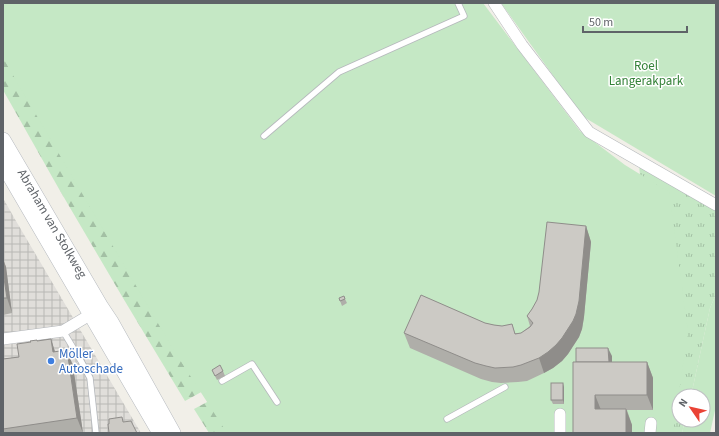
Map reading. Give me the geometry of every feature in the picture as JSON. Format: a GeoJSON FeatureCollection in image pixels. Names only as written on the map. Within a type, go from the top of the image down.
{"type":"FeatureCollection","features":[{"type":"Feature","properties":{"kind":"street"},"geometry":{"type":"LineString","coordinates":[[494,3],[522,45],[589,132],[716,205]]}},
{"type":"Feature","properties":{"kind":"street","name":"Abraham van Stolkweg"},"geometry":{"type":"LineString","coordinates":[[3,140],[96,311],[160,433]]}},
{"type":"Feature","properties":{"kind":"street","name":"Abraham van Stolkweg"},"geometry":{"type":"LineString","coordinates":[[3,164],[96,311],[111,322],[173,433]]}},
{"type":"Feature","properties":{"kind":"street"},"geometry":{"type":"LineString","coordinates":[[3,339],[63,331],[96,311]]}},
{"type":"Feature","properties":{"kind":"street"},"geometry":{"type":"LineString","coordinates":[[560,414],[560,433]]}},
{"type":"Feature","properties":{"kind":"lane"},"geometry":{"type":"LineString","coordinates":[[264,136],[339,72],[464,16],[458,3]]}},
{"type":"Feature","properties":{"kind":"lane"},"geometry":{"type":"LineString","coordinates":[[63,331],[90,378],[96,433]]}},
{"type":"Feature","properties":{"kind":"lane"},"geometry":{"type":"LineString","coordinates":[[222,381],[252,364],[277,402]]}},
{"type":"Feature","properties":{"kind":"lane"},"geometry":{"type":"LineString","coordinates":[[447,419],[505,387]]}},
{"type":"Feature","properties":{"kind":"shaded area"},"geometry":{"type":"Polygon","coordinates":[[[3,198],[16,221],[141,433],[3,433],[3,198]]]}},
{"type":"Feature","properties":{"kind":"green space"},"geometry":{"type":"Polygon","coordinates":[[[3,3],[483,3],[580,131],[625,165],[669,192],[688,331],[680,388],[671,388],[671,428],[674,428],[673,433],[227,433],[173,349],[3,58],[3,3]]]}},
{"type":"Feature","properties":{"kind":"green space","name":"Roel Langerakpark"},"geometry":{"type":"Polygon","coordinates":[[[501,3],[716,3],[716,196],[582,116],[501,3]]]}},
{"type":"Feature","properties":{"kind":"green space"},"geometry":{"type":"Polygon","coordinates":[[[3,29],[214,385],[185,401],[59,189],[3,90],[3,29]]]}},
{"type":"Feature","properties":{"kind":"green space"},"geometry":{"type":"Polygon","coordinates":[[[639,164],[716,210],[716,294],[710,308],[693,388],[671,388],[671,428],[683,428],[682,433],[661,433],[639,164]]]}},
{"type":"Feature","properties":{"kind":"green space"},"geometry":{"type":"Polygon","coordinates":[[[716,294],[716,406],[710,433],[682,433],[683,428],[711,428],[711,388],[693,388],[710,308],[716,294]]]}},
{"type":"Feature","properties":{"kind":"green space"},"geometry":{"type":"Polygon","coordinates":[[[224,393],[247,433],[209,433],[194,409],[224,393]]]}},
{"type":"Feature","properties":{"kind":"building"},"geometry":{"type":"Polygon","coordinates":[[[547,222],[586,226],[579,301],[576,314],[562,338],[548,352],[539,358],[521,365],[495,368],[475,363],[404,333],[421,295],[485,323],[502,326],[512,324],[515,334],[521,333],[530,327],[533,323],[527,316],[537,300],[539,292],[547,222]]]}},
{"type":"Feature","properties":{"kind":"building"},"geometry":{"type":"Polygon","coordinates":[[[3,272],[7,298],[3,298],[3,272]]]}},
{"type":"Feature","properties":{"kind":"building"},"geometry":{"type":"Polygon","coordinates":[[[344,296],[345,299],[340,301],[339,298],[344,296]]]}},
{"type":"Feature","properties":{"kind":"building"},"geometry":{"type":"Polygon","coordinates":[[[51,339],[53,352],[67,350],[77,418],[3,429],[3,359],[19,357],[17,344],[51,339]]]}},
{"type":"Feature","properties":{"kind":"building"},"geometry":{"type":"Polygon","coordinates":[[[576,348],[608,348],[609,362],[576,362],[576,348]]]}},
{"type":"Feature","properties":{"kind":"building"},"geometry":{"type":"Polygon","coordinates":[[[573,362],[647,362],[647,395],[595,395],[595,409],[626,409],[626,433],[573,433],[573,362]]]}},
{"type":"Feature","properties":{"kind":"building"},"geometry":{"type":"Polygon","coordinates":[[[220,365],[223,371],[215,376],[212,370],[220,365]]]}},
{"type":"Feature","properties":{"kind":"building"},"geometry":{"type":"Polygon","coordinates":[[[551,383],[563,383],[563,400],[551,400],[551,383]]]}},
{"type":"Feature","properties":{"kind":"building"},"geometry":{"type":"Polygon","coordinates":[[[122,417],[123,422],[131,421],[137,433],[109,433],[109,419],[122,417]]]}},
{"type":"Feature","properties":{"kind":"place","name":"Möller Autoschade"},"geometry":{"type":"Point","coordinates":[51,361]}}]}
